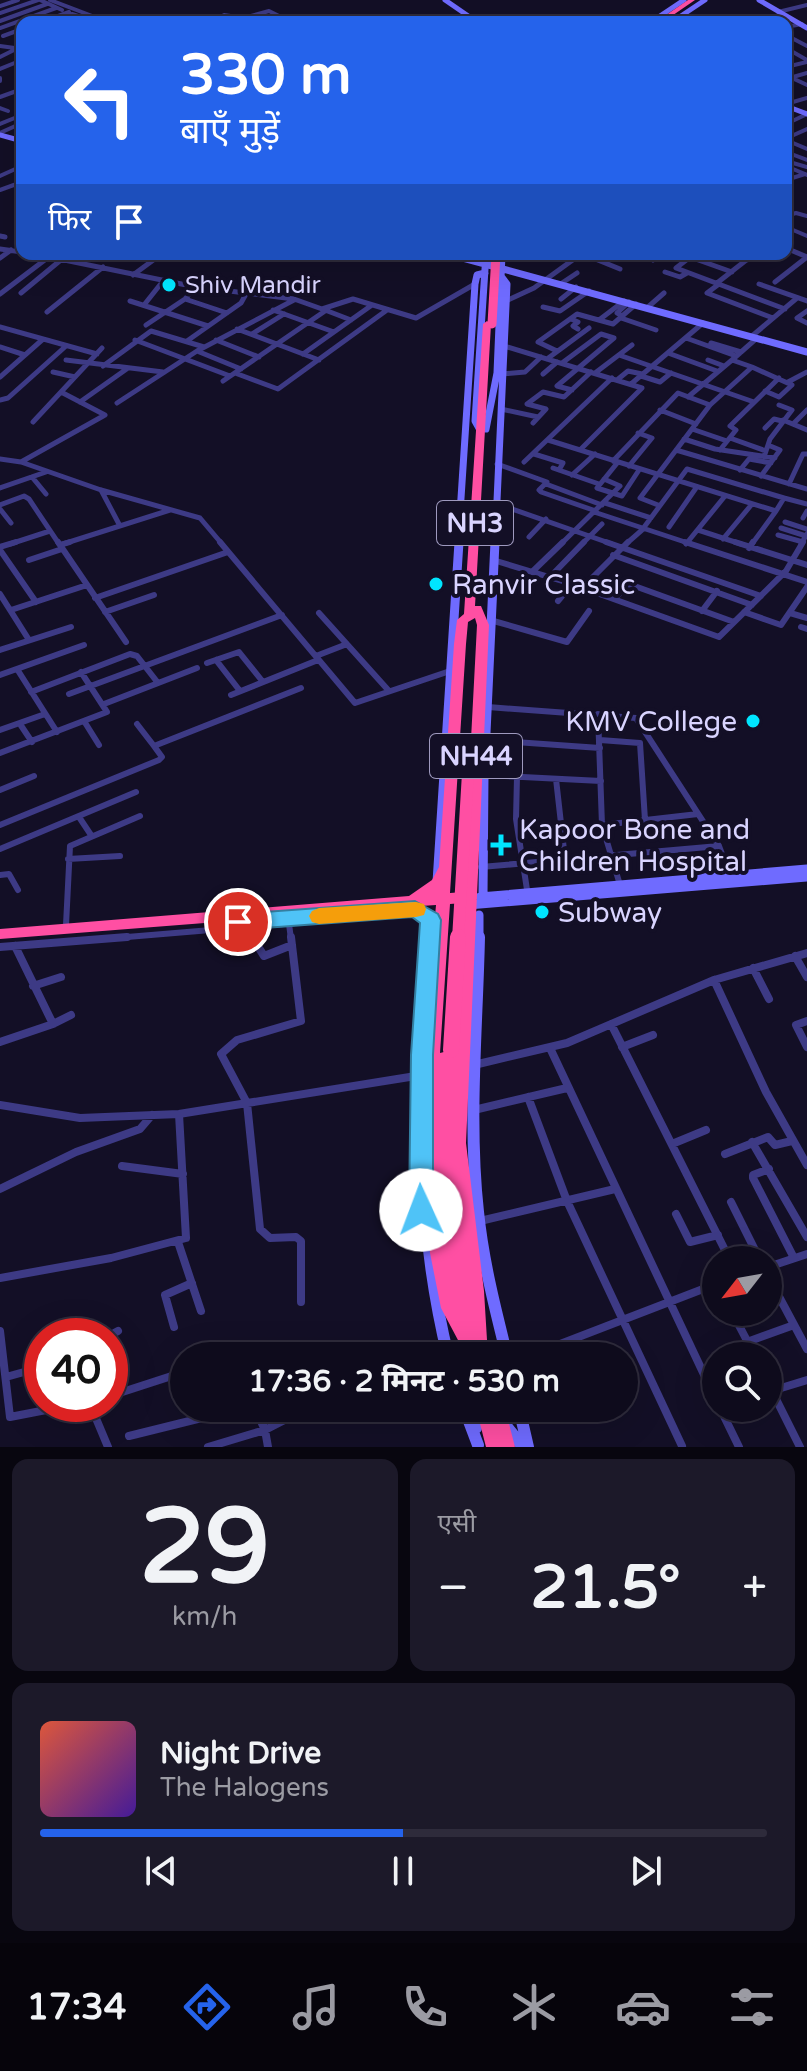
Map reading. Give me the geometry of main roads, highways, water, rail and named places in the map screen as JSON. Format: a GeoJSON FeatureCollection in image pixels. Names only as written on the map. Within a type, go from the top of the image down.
{"type":"FeatureCollection","features":[{"type":"Feature","properties":{"kind":"highway"},"geometry":{"type":"LineString","coordinates":[[671,16],[694,0]]}},
{"type":"Feature","properties":{"kind":"highway","name":"NH3"},"geometry":{"type":"LineString","coordinates":[[474,1342],[442,1201],[439,1146],[464,773],[491,262]]}},
{"type":"Feature","properties":{"kind":"highway","name":"NH44"},"geometry":{"type":"LineString","coordinates":[[413,905],[437,883],[446,865],[460,644],[463,620],[473,612],[483,625],[473,907]]}},
{"type":"Feature","properties":{"kind":"highway"},"geometry":{"type":"LineString","coordinates":[[446,865],[430,1098],[431,1180],[438,1253],[449,1308],[472,1342]]}},
{"type":"Feature","properties":{"kind":"highway"},"geometry":{"type":"LineString","coordinates":[[0,941],[413,905],[443,903],[473,907],[458,1143],[461,1199],[478,1306],[475,1342]]}},
{"type":"Feature","properties":{"kind":"highway"},"geometry":{"type":"LineString","coordinates":[[0,932],[378,904],[413,905],[431,920],[441,936]]}},
{"type":"Feature","properties":{"kind":"highway"},"geometry":{"type":"LineString","coordinates":[[484,1446],[490,1422]]}},
{"type":"Feature","properties":{"kind":"highway"},"geometry":{"type":"LineString","coordinates":[[497,1422],[506,1447]]}},
{"type":"Feature","properties":{"kind":"place","name":"Shiv Mandir"},"geometry":{"type":"Point","coordinates":[169,285]}},
{"type":"Feature","properties":{"kind":"place","name":"Ranvir Classic"},"geometry":{"type":"Point","coordinates":[436,584]}},
{"type":"Feature","properties":{"kind":"place","name":"KMV College"},"geometry":{"type":"Point","coordinates":[753,721]}},
{"type":"Feature","properties":{"kind":"place","name":"Kapoor Bone and Children Hospital"},"geometry":{"type":"Point","coordinates":[501,845]}},
{"type":"Feature","properties":{"kind":"place","name":"Subway"},"geometry":{"type":"Point","coordinates":[542,912]}}]}
